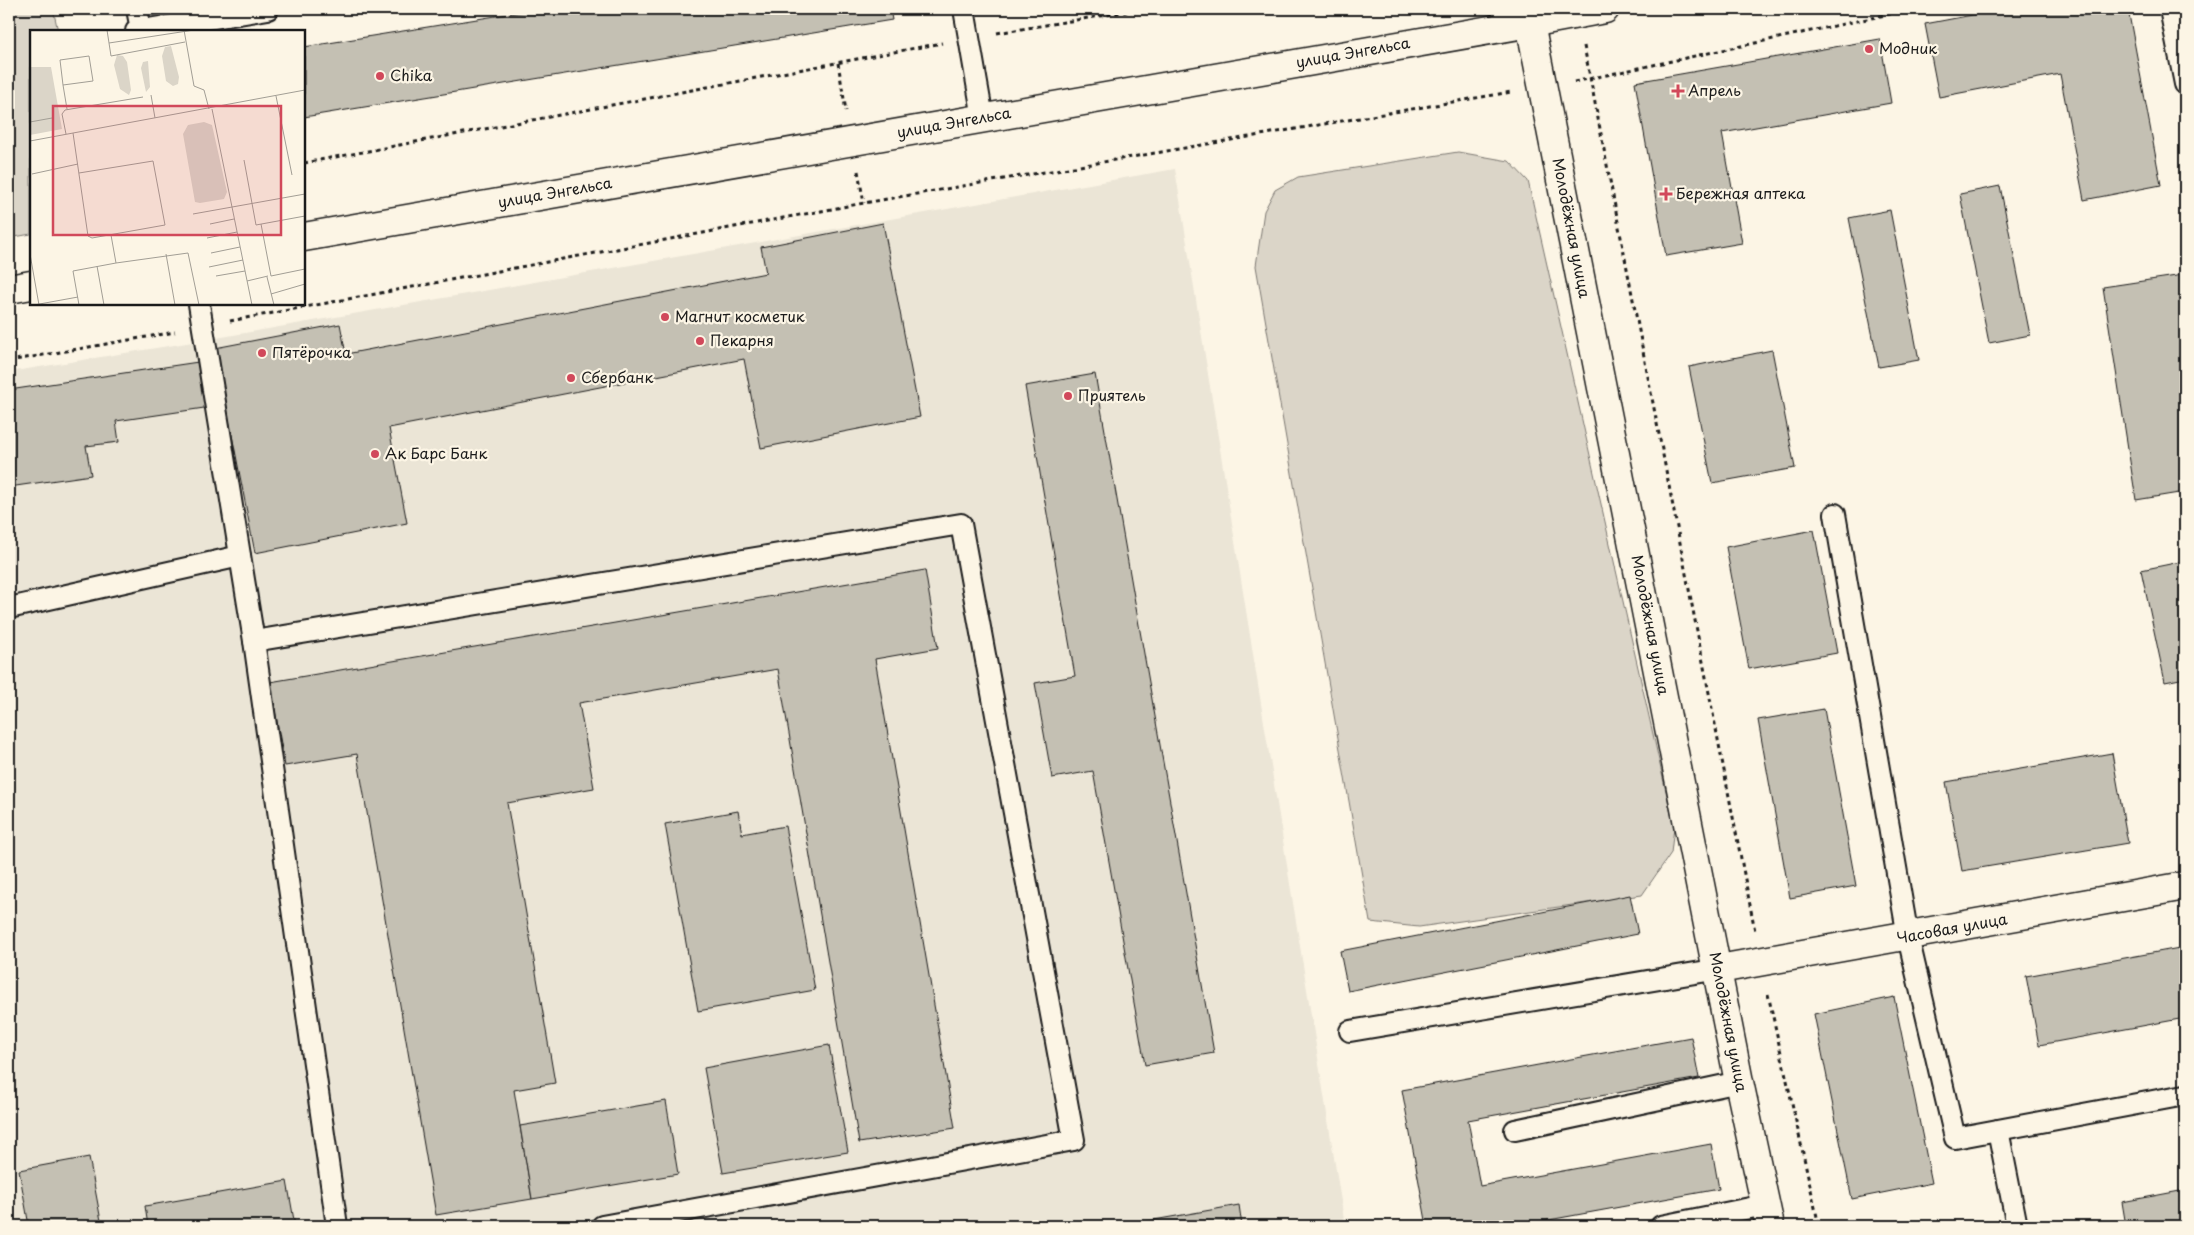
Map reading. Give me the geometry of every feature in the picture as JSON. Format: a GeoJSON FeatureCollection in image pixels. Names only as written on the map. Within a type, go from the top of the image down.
{"type":"FeatureCollection","features":[{"type":"Feature","properties":{"kind":"main road","name":"улица Энгельса"},"geometry":{"type":"LineString","coordinates":[[305,237],[983,118],[1513,20],[1578,14],[1605,9]]}},
{"type":"Feature","properties":{"kind":"main road","name":"Молодёжная улица"},"geometry":{"type":"LineString","coordinates":[[1513,20],[1543,87],[1719,970],[1739,1082],[1768,1216]]}},
{"type":"Feature","properties":{"kind":"main road"},"geometry":{"type":"LineString","coordinates":[[9,289],[30,285]]}},
{"type":"Feature","properties":{"kind":"main road","name":"Часовая улица"},"geometry":{"type":"LineString","coordinates":[[1719,970],[2185,886]]}},
{"type":"Feature","properties":{"kind":"lane"},"geometry":{"type":"LineString","coordinates":[[137,9],[138,30]]}},
{"type":"Feature","properties":{"kind":"lane"},"geometry":{"type":"LineString","coordinates":[[144,30],[268,9]]}},
{"type":"Feature","properties":{"kind":"lane"},"geometry":{"type":"LineString","coordinates":[[964,9],[983,118]]}},
{"type":"Feature","properties":{"kind":"lane"},"geometry":{"type":"LineString","coordinates":[[2170,9],[2185,84]]}},
{"type":"Feature","properties":{"kind":"lane"},"geometry":{"type":"LineString","coordinates":[[199,305],[254,641],[337,1226]]}},
{"type":"Feature","properties":{"kind":"lane"},"geometry":{"type":"LineString","coordinates":[[1835,514],[1908,937],[1955,1138],[2185,1094]]}},
{"type":"Feature","properties":{"kind":"lane"},"geometry":{"type":"LineString","coordinates":[[254,641],[961,524],[1074,1140],[602,1226]]}},
{"type":"Feature","properties":{"kind":"lane"},"geometry":{"type":"LineString","coordinates":[[9,608],[240,556]]}},
{"type":"Feature","properties":{"kind":"lane"},"geometry":{"type":"LineString","coordinates":[[1350,1031],[1719,970]]}},
{"type":"Feature","properties":{"kind":"lane"},"geometry":{"type":"LineString","coordinates":[[1515,1130],[1739,1082]]}},
{"type":"Feature","properties":{"kind":"lane"},"geometry":{"type":"LineString","coordinates":[[1998,1130],[2017,1226]]}},
{"type":"Feature","properties":{"kind":"lane"},"geometry":{"type":"LineString","coordinates":[[1661,1226],[1768,1216]]}},
{"type":"Feature","properties":{"kind":"path"},"geometry":{"type":"LineString","coordinates":[[305,163],[969,38],[1143,9]]}},
{"type":"Feature","properties":{"kind":"path"},"geometry":{"type":"LineString","coordinates":[[9,361],[203,327],[864,203],[1589,79],[1913,9]]}},
{"type":"Feature","properties":{"kind":"path"},"geometry":{"type":"LineString","coordinates":[[1578,14],[1589,79],[1761,962],[1819,1226]]}},
{"type":"Feature","properties":{"kind":"shaded area"},"geometry":{"type":"Polygon","coordinates":[[[9,9],[53,9],[58,30],[30,30],[30,234],[9,238],[9,9]]]}},
{"type":"Feature","properties":{"kind":"shaded area"},"geometry":{"type":"Polygon","coordinates":[[[1458,152],[1509,161],[1528,181],[1674,827],[1671,853],[1642,895],[1419,927],[1370,922],[1256,266],[1264,211],[1275,190],[1298,177],[1458,152]]]}},
{"type":"Feature","properties":{"kind":"shaded area"},"geometry":{"type":"Polygon","coordinates":[[[1175,169],[1345,1226],[9,1226],[9,372],[205,340],[1175,169]]]}},
{"type":"Feature","properties":{"kind":"building"},"geometry":{"type":"Polygon","coordinates":[[[539,9],[890,9],[892,20],[305,117],[305,47],[539,9]]]}},
{"type":"Feature","properties":{"kind":"building"},"geometry":{"type":"Polygon","coordinates":[[[2004,9],[2128,9],[2161,185],[2084,200],[2060,74],[1939,97],[1925,24],[2004,9]]]}},
{"type":"Feature","properties":{"kind":"building"},"geometry":{"type":"Polygon","coordinates":[[[1880,39],[1891,103],[1722,133],[1742,243],[1666,256],[1635,82],[1880,39]]]}},
{"type":"Feature","properties":{"kind":"building"},"geometry":{"type":"Polygon","coordinates":[[[2000,186],[2030,335],[1989,343],[1960,194],[2000,186]]]}},
{"type":"Feature","properties":{"kind":"building"},"geometry":{"type":"Polygon","coordinates":[[[1890,210],[1919,360],[1879,367],[1849,218],[1890,210]]]}},
{"type":"Feature","properties":{"kind":"building"},"geometry":{"type":"Polygon","coordinates":[[[883,223],[920,417],[761,448],[744,359],[389,428],[407,523],[255,553],[215,348],[340,324],[346,354],[766,273],[761,247],[883,223]]]}},
{"type":"Feature","properties":{"kind":"building"},"geometry":{"type":"Polygon","coordinates":[[[2183,275],[2185,291],[2185,492],[2136,500],[2103,287],[2183,275]]]}},
{"type":"Feature","properties":{"kind":"building"},"geometry":{"type":"Polygon","coordinates":[[[1772,350],[1795,468],[1712,483],[1689,367],[1772,350]]]}},
{"type":"Feature","properties":{"kind":"building"},"geometry":{"type":"Polygon","coordinates":[[[205,361],[211,407],[116,421],[119,442],[86,446],[91,475],[9,487],[9,390],[205,361]]]}},
{"type":"Feature","properties":{"kind":"building"},"geometry":{"type":"Polygon","coordinates":[[[1095,374],[1214,1053],[1145,1065],[1093,771],[1052,778],[1035,683],[1075,676],[1025,386],[1095,374]]]}},
{"type":"Feature","properties":{"kind":"building"},"geometry":{"type":"Polygon","coordinates":[[[1814,530],[1837,653],[1749,669],[1726,547],[1814,530]]]}},
{"type":"Feature","properties":{"kind":"building"},"geometry":{"type":"Polygon","coordinates":[[[2185,561],[2185,678],[2165,682],[2141,570],[2185,561]]]}},
{"type":"Feature","properties":{"kind":"building"},"geometry":{"type":"Polygon","coordinates":[[[925,570],[938,648],[875,659],[955,1128],[859,1143],[778,669],[579,703],[594,788],[507,803],[555,1083],[514,1090],[532,1199],[436,1215],[357,754],[285,766],[270,682],[925,570]]]}},
{"type":"Feature","properties":{"kind":"building"},"geometry":{"type":"Polygon","coordinates":[[[1824,709],[1856,886],[1790,898],[1758,720],[1824,709]]]}},
{"type":"Feature","properties":{"kind":"building"},"geometry":{"type":"Polygon","coordinates":[[[2112,753],[2128,843],[1962,871],[1946,782],[2112,753]]]}},
{"type":"Feature","properties":{"kind":"building"},"geometry":{"type":"Polygon","coordinates":[[[738,811],[742,834],[785,826],[815,990],[698,1011],[665,824],[738,811]]]}},
{"type":"Feature","properties":{"kind":"building"},"geometry":{"type":"Polygon","coordinates":[[[1630,895],[1638,934],[1348,991],[1340,951],[1630,895]]]}},
{"type":"Feature","properties":{"kind":"building"},"geometry":{"type":"Polygon","coordinates":[[[2185,947],[2185,1018],[2039,1045],[2026,976],[2185,947]]]}},
{"type":"Feature","properties":{"kind":"building"},"geometry":{"type":"Polygon","coordinates":[[[1894,997],[1932,1183],[1852,1199],[1814,1014],[1894,997]]]}},
{"type":"Feature","properties":{"kind":"building"},"geometry":{"type":"Polygon","coordinates":[[[1691,1037],[1699,1078],[1468,1120],[1480,1186],[1711,1144],[1719,1189],[1516,1226],[1427,1226],[1402,1090],[1691,1037]]]}},
{"type":"Feature","properties":{"kind":"building"},"geometry":{"type":"Polygon","coordinates":[[[829,1045],[848,1152],[723,1173],[704,1068],[829,1045]]]}},
{"type":"Feature","properties":{"kind":"building"},"geometry":{"type":"Polygon","coordinates":[[[666,1101],[678,1174],[532,1199],[520,1126],[666,1101]]]}},
{"type":"Feature","properties":{"kind":"building"},"geometry":{"type":"Polygon","coordinates":[[[89,1157],[102,1226],[29,1226],[19,1170],[89,1157]]]}},
{"type":"Feature","properties":{"kind":"building"},"geometry":{"type":"Polygon","coordinates":[[[287,1181],[295,1226],[148,1226],[145,1206],[287,1181]]]}},
{"type":"Feature","properties":{"kind":"building"},"geometry":{"type":"Polygon","coordinates":[[[2185,1190],[2185,1226],[2126,1226],[2122,1202],[2185,1190]]]}},
{"type":"Feature","properties":{"kind":"building"},"geometry":{"type":"Polygon","coordinates":[[[1239,1205],[1242,1226],[1120,1226],[1239,1205]]]}},
{"type":"Feature","properties":{"kind":"place","name":"Модник"},"geometry":{"type":"Point","coordinates":[1869,49]}},
{"type":"Feature","properties":{"kind":"place","name":"Chika"},"geometry":{"type":"Point","coordinates":[380,76]}},
{"type":"Feature","properties":{"kind":"place","name":"Апрель"},"geometry":{"type":"Point","coordinates":[1678,91]}},
{"type":"Feature","properties":{"kind":"place","name":"Бережная аптека"},"geometry":{"type":"Point","coordinates":[1666,194]}},
{"type":"Feature","properties":{"kind":"place","name":"Магнит косметик"},"geometry":{"type":"Point","coordinates":[665,317]}},
{"type":"Feature","properties":{"kind":"place","name":"Пекарня"},"geometry":{"type":"Point","coordinates":[700,341]}},
{"type":"Feature","properties":{"kind":"place","name":"Пятёрочка"},"geometry":{"type":"Point","coordinates":[262,353]}},
{"type":"Feature","properties":{"kind":"place","name":"Сбербанк"},"geometry":{"type":"Point","coordinates":[571,378]}},
{"type":"Feature","properties":{"kind":"place","name":"Приятель"},"geometry":{"type":"Point","coordinates":[1068,396]}},
{"type":"Feature","properties":{"kind":"place","name":"Ак Барс Банк"},"geometry":{"type":"Point","coordinates":[375,454]}}]}
